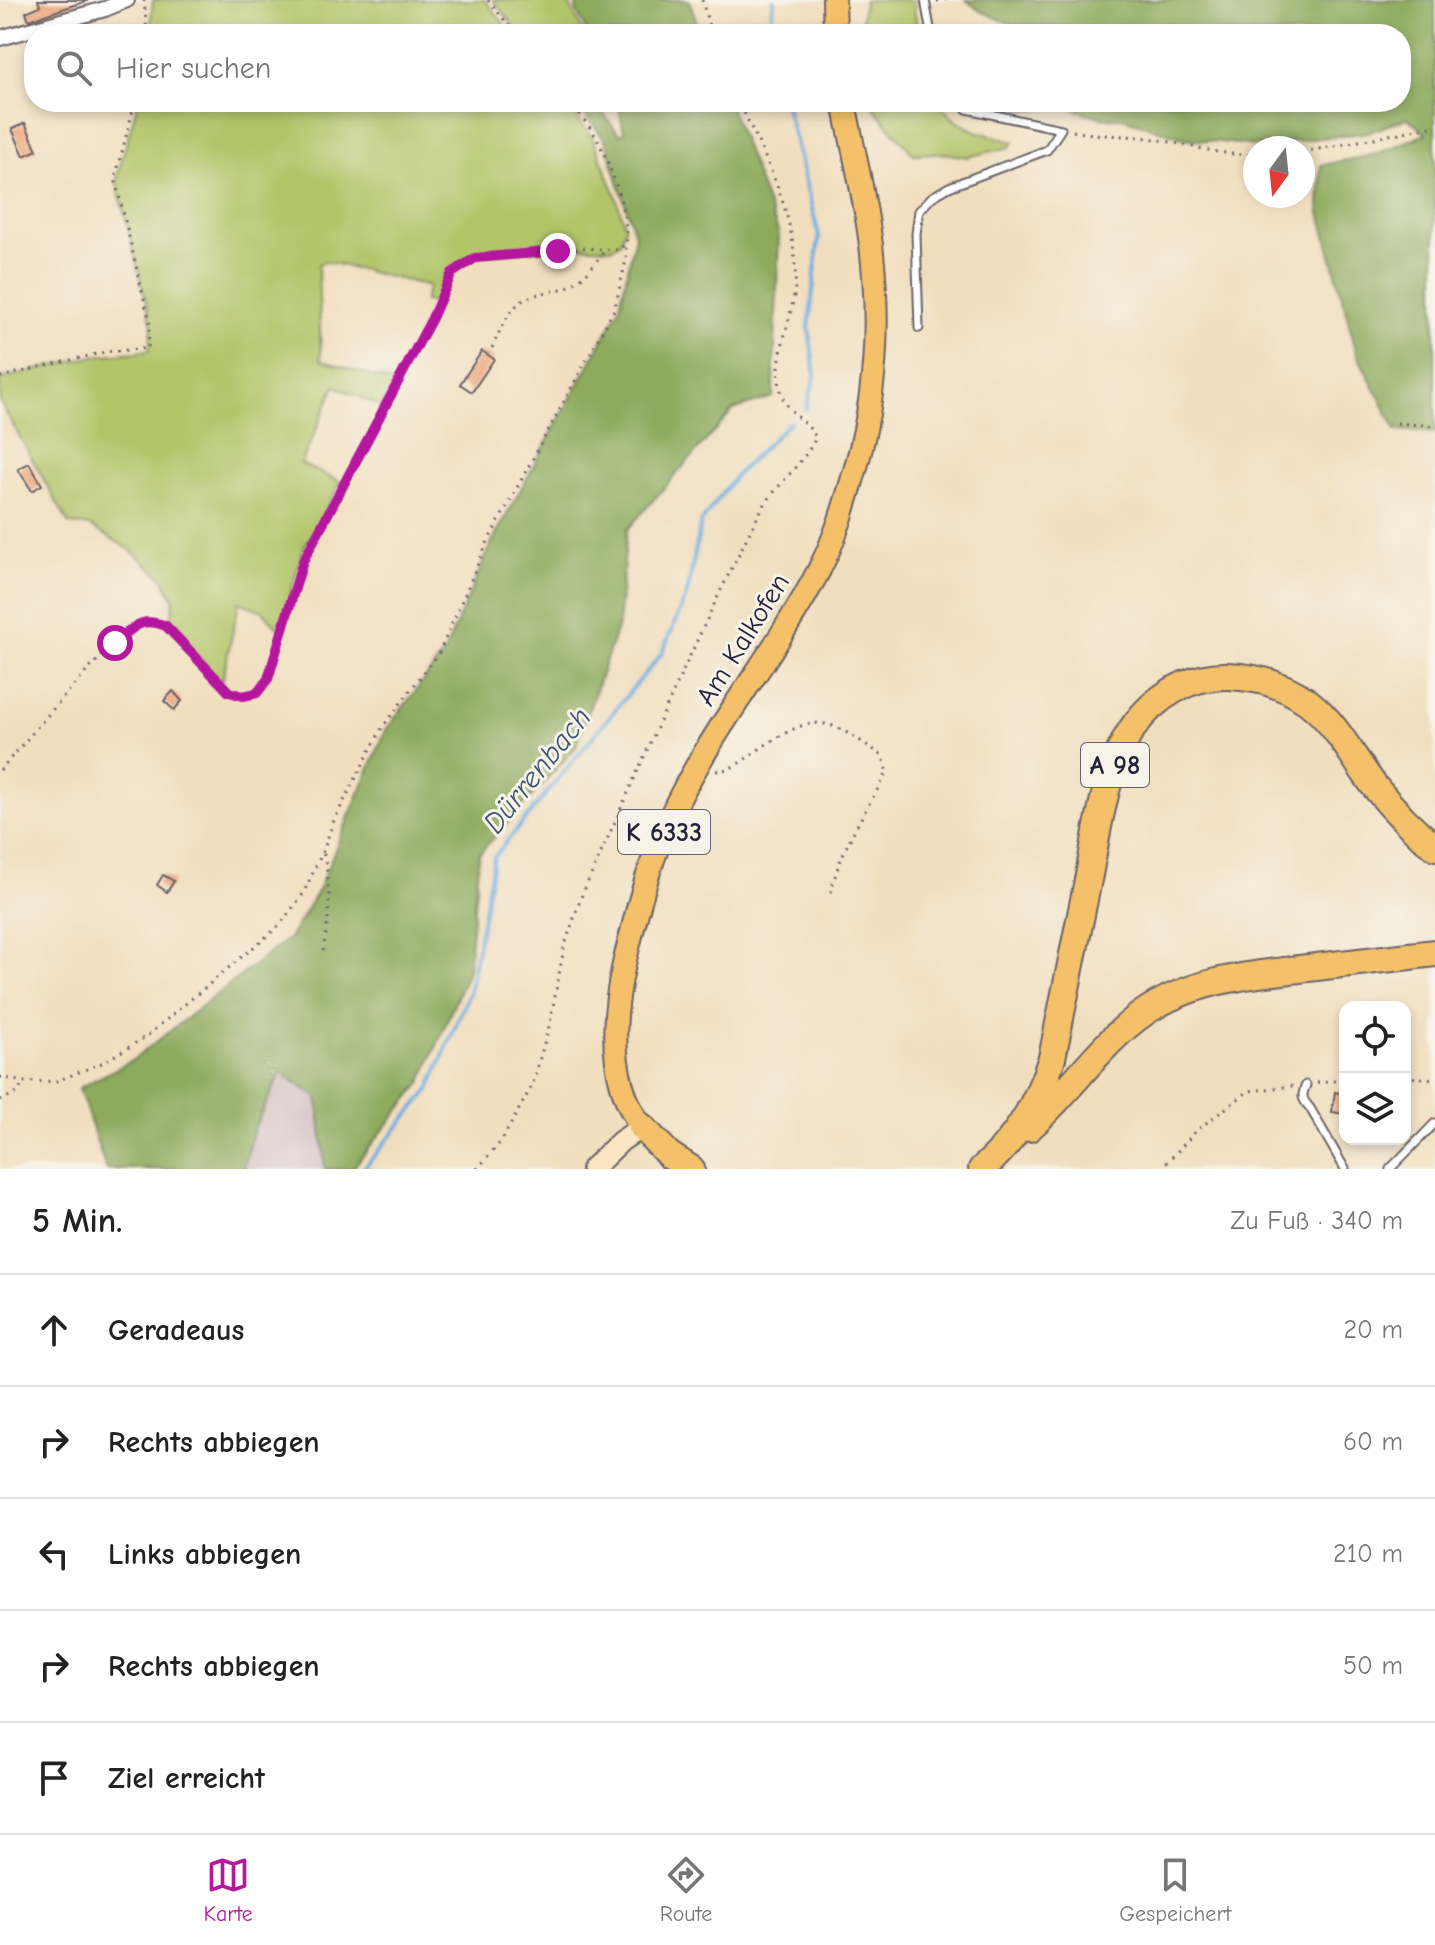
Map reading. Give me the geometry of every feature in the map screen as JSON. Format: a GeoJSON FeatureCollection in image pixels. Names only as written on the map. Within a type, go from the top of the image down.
{"type":"FeatureCollection","features":[{"type":"Feature","properties":{"kind":"highway","name":"A 98"},"geometry":{"type":"LineString","coordinates":[[1002,1152],[1019,1132],[1033,1107],[1052,1058],[1110,780],[1132,729],[1167,693],[1190,682],[1216,676],[1248,677],[1273,683],[1307,701],[1334,729],[1375,787],[1435,847]]}},
{"type":"Feature","properties":{"kind":"highway","name":"A 98"},"geometry":{"type":"LineString","coordinates":[[982,1169],[1048,1111],[1111,1041],[1144,1012],[1166,999],[1190,988],[1234,977],[1435,953]]}},
{"type":"Feature","properties":{"kind":"highway"},"geometry":{"type":"LineString","coordinates":[[642,1127],[669,1155],[691,1169]]}},
{"type":"Feature","properties":{"kind":"main road"},"geometry":{"type":"LineString","coordinates":[[834,0],[835,24]]}},
{"type":"Feature","properties":{"kind":"main road","name":"Am Kalkofen"},"geometry":{"type":"LineString","coordinates":[[642,1127],[633,1115],[620,1076],[615,1047],[615,1013],[637,912],[655,854],[697,768],[767,660],[821,567],[843,511],[867,422],[876,349],[875,281],[865,202],[846,112]]}},
{"type":"Feature","properties":{"kind":"street"},"geometry":{"type":"LineString","coordinates":[[51,24],[127,0]]}},
{"type":"Feature","properties":{"kind":"street"},"geometry":{"type":"LineString","coordinates":[[0,38],[24,31]]}},
{"type":"Feature","properties":{"kind":"street"},"geometry":{"type":"LineString","coordinates":[[592,1169],[621,1141],[642,1127]]}},
{"type":"Feature","properties":{"kind":"lane"},"geometry":{"type":"LineString","coordinates":[[925,0],[929,24]]}},
{"type":"Feature","properties":{"kind":"lane"},"geometry":{"type":"LineString","coordinates":[[919,328],[916,234],[919,211],[932,197],[949,187],[1047,150],[1061,129],[981,112]]}},
{"type":"Feature","properties":{"kind":"lane"},"geometry":{"type":"LineString","coordinates":[[1306,1085],[1303,1101],[1345,1169]]}},
{"type":"Feature","properties":{"kind":"lane"},"geometry":{"type":"LineString","coordinates":[[1390,1169],[1435,1123]]}},
{"type":"Feature","properties":{"kind":"path"},"geometry":{"type":"LineString","coordinates":[[144,0],[146,24]]}},
{"type":"Feature","properties":{"kind":"path"},"geometry":{"type":"LineString","coordinates":[[488,0],[508,24]]}},
{"type":"Feature","properties":{"kind":"path"},"geometry":{"type":"LineString","coordinates":[[702,0],[708,24]]}},
{"type":"Feature","properties":{"kind":"path"},"geometry":{"type":"LineString","coordinates":[[0,377],[105,352],[148,348],[150,323],[115,179],[132,112]]}},
{"type":"Feature","properties":{"kind":"path"},"geometry":{"type":"LineString","coordinates":[[0,1077],[23,1082],[57,1081],[104,1062],[147,1036],[279,926],[303,894],[334,820],[382,728],[440,651],[488,541],[615,308],[626,260],[628,231],[596,138],[577,112]]}},
{"type":"Feature","properties":{"kind":"path"},"geometry":{"type":"LineString","coordinates":[[477,1169],[502,1140],[532,1086],[550,1023],[564,948],[581,897],[720,592],[760,511],[816,438],[811,428],[789,409],[779,382],[780,361],[795,285],[791,237],[783,198],[744,112]]}},
{"type":"Feature","properties":{"kind":"path"},"geometry":{"type":"LineString","coordinates":[[1315,150],[1435,126]]}},
{"type":"Feature","properties":{"kind":"path"},"geometry":{"type":"LineString","coordinates":[[1061,129],[1101,136],[1148,138],[1243,155]]}},
{"type":"Feature","properties":{"kind":"path"},"geometry":{"type":"LineString","coordinates":[[0,770],[115,643],[139,623],[152,621],[166,626],[229,692],[243,696],[257,693],[271,670],[303,561],[432,318],[452,273],[475,258],[583,248],[618,250],[626,244]]}},
{"type":"Feature","properties":{"kind":"path"},"geometry":{"type":"LineString","coordinates":[[492,348],[505,320],[519,303],[537,294],[568,287],[590,272],[604,251]]}},
{"type":"Feature","properties":{"kind":"path"},"geometry":{"type":"LineString","coordinates":[[1397,423],[1435,426]]}},
{"type":"Feature","properties":{"kind":"path"},"geometry":{"type":"LineString","coordinates":[[697,768],[729,770],[783,733],[815,722],[838,726],[883,756],[887,773],[834,874],[830,897]]}},
{"type":"Feature","properties":{"kind":"path"},"geometry":{"type":"LineString","coordinates":[[323,851],[330,879],[331,909],[323,951]]}},
{"type":"Feature","properties":{"kind":"path"},"geometry":{"type":"LineString","coordinates":[[1411,1077],[1435,1079]]}},
{"type":"Feature","properties":{"kind":"path"},"geometry":{"type":"LineString","coordinates":[[1161,1169],[1198,1129],[1249,1091],[1339,1081]]}},
{"type":"Feature","properties":{"kind":"path"},"geometry":{"type":"LineString","coordinates":[[0,1100],[18,1093],[23,1082]]}},
{"type":"Feature","properties":{"kind":"shaded area"},"geometry":{"type":"Polygon","coordinates":[[[280,1072],[318,1098],[325,1169],[244,1169],[254,1128],[280,1072]]]}},
{"type":"Feature","properties":{"kind":"green space"},"geometry":{"type":"Polygon","coordinates":[[[153,0],[485,0],[504,24],[151,24],[153,0]]]}},
{"type":"Feature","properties":{"kind":"green space"},"geometry":{"type":"Polygon","coordinates":[[[493,0],[567,0],[579,24],[512,24],[493,0]]]}},
{"type":"Feature","properties":{"kind":"green space"},"geometry":{"type":"Polygon","coordinates":[[[577,0],[689,0],[697,24],[583,24],[576,10],[577,0]]]}},
{"type":"Feature","properties":{"kind":"green space"},"geometry":{"type":"Polygon","coordinates":[[[864,0],[913,0],[917,24],[861,24],[864,0]]]}},
{"type":"Feature","properties":{"kind":"green space"},"geometry":{"type":"Polygon","coordinates":[[[966,0],[1435,0],[1435,433],[1396,430],[1357,354],[1319,209],[1321,165],[1373,155],[1426,134],[1408,118],[1369,132],[1315,139],[1315,136],[1243,136],[1243,145],[1183,138],[1123,118],[1103,118],[1083,112],[1411,112],[1411,24],[1012,24],[980,11],[966,0]]]}},
{"type":"Feature","properties":{"kind":"green space"},"geometry":{"type":"Polygon","coordinates":[[[135,112],[573,112],[593,139],[625,227],[620,243],[610,248],[574,246],[472,256],[450,271],[434,303],[424,301],[429,286],[324,261],[318,265],[321,360],[394,383],[382,407],[335,386],[301,464],[341,482],[303,549],[280,630],[263,611],[239,602],[222,682],[170,627],[174,600],[163,578],[132,551],[90,526],[69,524],[0,402],[0,379],[95,356],[149,351],[152,325],[117,184],[135,112]]]}},
{"type":"Feature","properties":{"kind":"green space"},"geometry":{"type":"Polygon","coordinates":[[[583,112],[602,112],[620,135],[624,133],[620,112],[732,112],[779,234],[773,397],[733,410],[627,530],[618,625],[576,747],[479,854],[468,971],[421,1083],[352,1169],[325,1169],[318,1098],[281,1073],[254,1128],[244,1169],[106,1169],[79,1088],[133,1060],[290,937],[318,890],[386,730],[444,653],[492,542],[619,310],[635,235],[605,140],[583,112]]]}},
{"type":"Feature","properties":{"kind":"green space"},"geometry":{"type":"Polygon","coordinates":[[[877,112],[947,112],[962,124],[1014,142],[1010,147],[967,157],[944,153],[913,154],[877,112]]]}},
{"type":"Feature","properties":{"kind":"building"},"geometry":{"type":"Polygon","coordinates":[[[38,0],[87,1],[29,20],[26,12],[40,6],[38,0]]]}},
{"type":"Feature","properties":{"kind":"building"},"geometry":{"type":"Polygon","coordinates":[[[25,123],[37,150],[24,156],[12,129],[25,123]]]}},
{"type":"Feature","properties":{"kind":"building"},"geometry":{"type":"Polygon","coordinates":[[[482,351],[494,359],[472,392],[460,384],[482,351]]]}},
{"type":"Feature","properties":{"kind":"building"},"geometry":{"type":"Polygon","coordinates":[[[29,463],[42,485],[32,491],[18,469],[29,463]]]}},
{"type":"Feature","properties":{"kind":"building"},"geometry":{"type":"Polygon","coordinates":[[[173,691],[182,701],[174,710],[164,701],[173,691]]]}},
{"type":"Feature","properties":{"kind":"building"},"geometry":{"type":"Polygon","coordinates":[[[163,875],[174,881],[167,892],[157,885],[163,875]]]}},
{"type":"Feature","properties":{"kind":"building"},"geometry":{"type":"Polygon","coordinates":[[[1335,1092],[1339,1093],[1339,1113],[1332,1112],[1335,1092]]]}},
{"type":"Feature","properties":{"kind":"waterway","name":"Dürrenbach"},"geometry":{"type":"LineString","coordinates":[[770,24],[774,0]]}},
{"type":"Feature","properties":{"kind":"waterway","name":"Dürrenbach"},"geometry":{"type":"LineString","coordinates":[[788,112],[819,236],[809,327],[815,376],[806,409]]}},
{"type":"Feature","properties":{"kind":"waterway","name":"Dürrenbach"},"geometry":{"type":"LineString","coordinates":[[363,1169],[429,1090],[469,993],[494,857],[662,653],[687,594],[701,522],[736,475],[790,422]]}},
{"type":"Feature","properties":{"kind":"route"},"geometry":{"type":"LineString","coordinates":[[115,643],[139,623],[152,621],[166,626],[229,692],[243,696],[257,693],[268,679],[303,561],[432,318],[452,273],[475,258],[558,251]]}}]}
